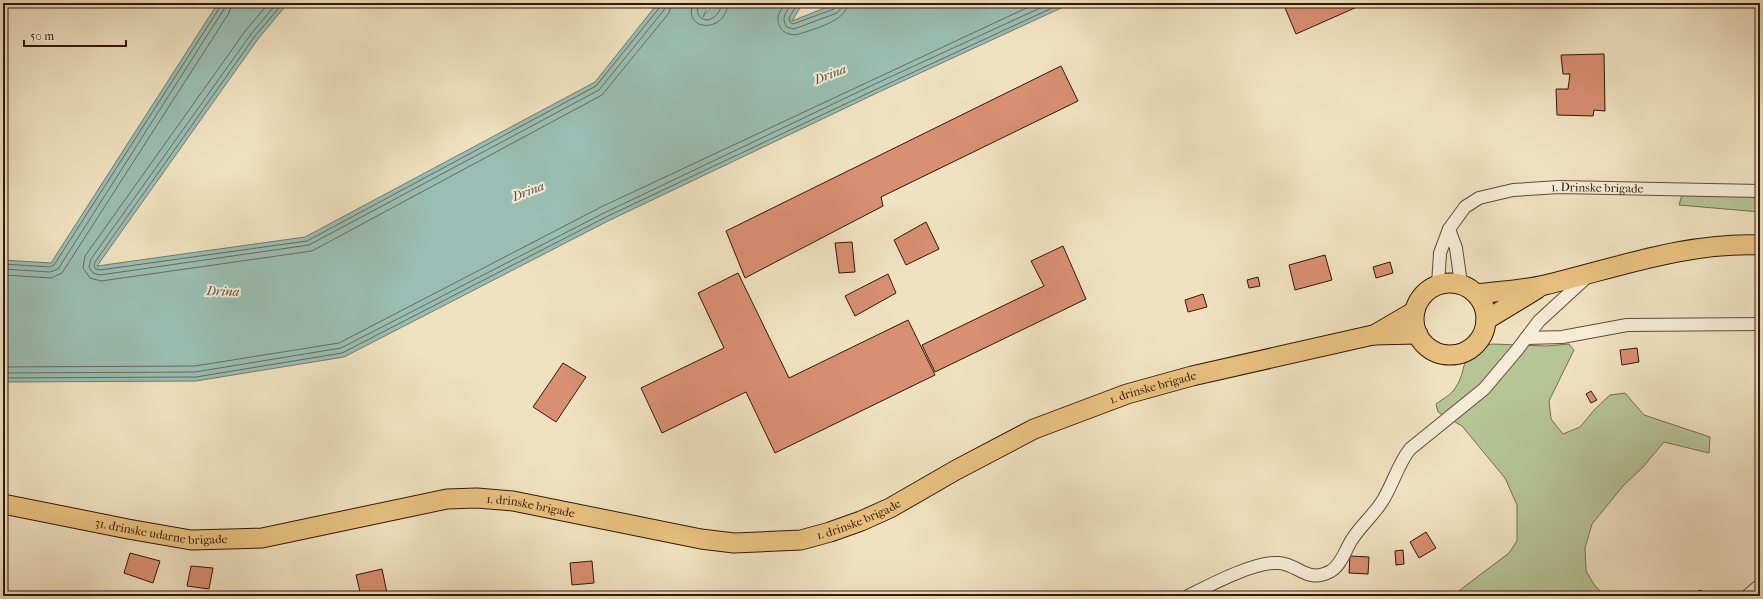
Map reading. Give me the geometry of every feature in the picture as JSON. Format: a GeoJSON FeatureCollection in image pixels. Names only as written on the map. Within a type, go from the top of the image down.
{"type":"FeatureCollection","features":[{"type":"Feature","properties":{"kind":"main road"},"geometry":{"type":"LineString","coordinates":[[1468,289],[1482,301],[1486,320],[1484,332],[1478,342],[1468,350],[1458,354],[1446,354],[1435,351],[1425,344],[1418,334],[1415,323],[1415,311],[1420,300],[1428,291],[1438,285],[1450,283],[1468,289],[1544,285],[1669,252],[1742,244],[1760,245]]}},
{"type":"Feature","properties":{"kind":"main road"},"geometry":{"type":"LineString","coordinates":[[1486,320],[1544,285]]}},
{"type":"Feature","properties":{"kind":"main road"},"geometry":{"type":"LineString","coordinates":[[1373,335],[1415,311]]}},
{"type":"Feature","properties":{"kind":"main road"},"geometry":{"type":"LineString","coordinates":[[1373,335],[1418,334]]}},
{"type":"Feature","properties":{"kind":"main road","name":"1. drinske brigade"},"geometry":{"type":"LineString","coordinates":[[320,526],[447,499],[478,498],[513,500],[721,542],[767,543],[801,540],[861,521],[890,508],[956,470],[1034,429],[1127,394],[1192,376],[1373,335]]}},
{"type":"Feature","properties":{"kind":"main road","name":"31. drinske udarne brigade"},"geometry":{"type":"LineString","coordinates":[[3,504],[191,540],[262,538],[320,526]]}},
{"type":"Feature","properties":{"kind":"street","name":"1. Drinske brigade"},"geometry":{"type":"LineString","coordinates":[[1438,285],[1440,253],[1449,229],[1465,206],[1479,198],[1513,190],[1559,187],[1760,192]]}},
{"type":"Feature","properties":{"kind":"street"},"geometry":{"type":"LineString","coordinates":[[1449,229],[1468,289]]}},
{"type":"Feature","properties":{"kind":"street"},"geometry":{"type":"LineString","coordinates":[[1188,596],[1209,586],[1266,564],[1280,563],[1288,565],[1311,576],[1320,576],[1339,564],[1352,540],[1384,500],[1404,456],[1410,449],[1484,389],[1539,321],[1592,272]]}},
{"type":"Feature","properties":{"kind":"street"},"geometry":{"type":"LineString","coordinates":[[1526,338],[1562,337],[1627,325],[1760,324]]}},
{"type":"Feature","properties":{"kind":"street"},"geometry":{"type":"LineString","coordinates":[[1747,596],[1760,585]]}},
{"type":"Feature","properties":{"kind":"green space"},"geometry":{"type":"Polygon","coordinates":[[[1682,195],[1760,196],[1760,212],[1679,205],[1682,195]]]}},
{"type":"Feature","properties":{"kind":"green space"},"geometry":{"type":"Polygon","coordinates":[[[1492,344],[1546,346],[1569,344],[1574,350],[1549,401],[1551,419],[1563,434],[1580,427],[1595,409],[1610,395],[1625,393],[1644,415],[1710,437],[1709,453],[1664,442],[1643,467],[1623,486],[1592,524],[1585,548],[1586,571],[1595,586],[1606,596],[1452,596],[1509,553],[1517,541],[1517,505],[1505,478],[1462,426],[1438,412],[1436,404],[1453,391],[1461,376],[1465,363],[1472,352],[1492,344]]]}},
{"type":"Feature","properties":{"kind":"water","name":"Drina"},"geometry":{"type":"Polygon","coordinates":[[[218,3],[288,3],[258,39],[97,266],[305,237],[595,82],[658,3],[709,3],[703,17],[714,3],[803,3],[792,21],[837,3],[1072,3],[881,91],[608,221],[344,357],[196,381],[3,382],[3,260],[51,263],[218,3]]]}},
{"type":"Feature","properties":{"kind":"building"},"geometry":{"type":"Polygon","coordinates":[[[1283,3],[1366,3],[1296,34],[1283,3]]]}},
{"type":"Feature","properties":{"kind":"building"},"geometry":{"type":"Polygon","coordinates":[[[1758,7],[1760,7],[1760,39],[1757,39],[1758,7]]]}},
{"type":"Feature","properties":{"kind":"building"},"geometry":{"type":"Polygon","coordinates":[[[1604,54],[1605,111],[1594,110],[1593,116],[1557,115],[1556,89],[1568,89],[1570,74],[1563,74],[1561,55],[1604,54]]]}},
{"type":"Feature","properties":{"kind":"building"},"geometry":{"type":"Polygon","coordinates":[[[1061,66],[1078,101],[881,197],[883,206],[745,278],[726,231],[1061,66]]]}},
{"type":"Feature","properties":{"kind":"building"},"geometry":{"type":"Polygon","coordinates":[[[926,222],[939,249],[906,265],[894,240],[926,222]]]}},
{"type":"Feature","properties":{"kind":"building"},"geometry":{"type":"Polygon","coordinates":[[[852,242],[855,272],[839,273],[835,243],[852,242]]]}},
{"type":"Feature","properties":{"kind":"building"},"geometry":{"type":"Polygon","coordinates":[[[1063,246],[1086,299],[935,372],[922,345],[1044,286],[1031,261],[1063,246]]]}},
{"type":"Feature","properties":{"kind":"building"},"geometry":{"type":"Polygon","coordinates":[[[1325,255],[1332,280],[1295,290],[1289,265],[1325,255]]]}},
{"type":"Feature","properties":{"kind":"building"},"geometry":{"type":"Polygon","coordinates":[[[1390,262],[1393,273],[1376,278],[1373,267],[1390,262]]]}},
{"type":"Feature","properties":{"kind":"building"},"geometry":{"type":"Polygon","coordinates":[[[738,273],[789,378],[908,320],[935,375],[775,453],[746,392],[662,433],[641,388],[724,348],[698,293],[738,273]]]}},
{"type":"Feature","properties":{"kind":"building"},"geometry":{"type":"Polygon","coordinates":[[[888,274],[896,293],[855,316],[845,296],[888,274]]]}},
{"type":"Feature","properties":{"kind":"building"},"geometry":{"type":"Polygon","coordinates":[[[1258,277],[1260,286],[1249,288],[1247,280],[1258,277]]]}},
{"type":"Feature","properties":{"kind":"building"},"geometry":{"type":"Polygon","coordinates":[[[1203,294],[1207,307],[1188,312],[1185,300],[1203,294]]]}},
{"type":"Feature","properties":{"kind":"building"},"geometry":{"type":"Polygon","coordinates":[[[1637,348],[1639,362],[1622,365],[1620,350],[1637,348]]]}},
{"type":"Feature","properties":{"kind":"building"},"geometry":{"type":"Polygon","coordinates":[[[563,363],[586,377],[556,422],[533,407],[563,363]]]}},
{"type":"Feature","properties":{"kind":"building"},"geometry":{"type":"Polygon","coordinates":[[[1591,391],[1597,400],[1591,403],[1586,394],[1591,391]]]}},
{"type":"Feature","properties":{"kind":"building"},"geometry":{"type":"Polygon","coordinates":[[[1426,532],[1436,548],[1419,558],[1410,542],[1426,532]]]}},
{"type":"Feature","properties":{"kind":"building"},"geometry":{"type":"Polygon","coordinates":[[[1403,550],[1404,564],[1396,565],[1395,551],[1403,550]]]}},
{"type":"Feature","properties":{"kind":"building"},"geometry":{"type":"Polygon","coordinates":[[[130,553],[160,561],[153,583],[124,573],[130,553]]]}},
{"type":"Feature","properties":{"kind":"building"},"geometry":{"type":"Polygon","coordinates":[[[1350,556],[1369,557],[1368,574],[1349,573],[1350,556]]]}},
{"type":"Feature","properties":{"kind":"building"},"geometry":{"type":"Polygon","coordinates":[[[592,561],[594,583],[572,585],[570,563],[592,561]]]}},
{"type":"Feature","properties":{"kind":"building"},"geometry":{"type":"Polygon","coordinates":[[[191,566],[213,568],[209,589],[187,586],[191,566]]]}},
{"type":"Feature","properties":{"kind":"building"},"geometry":{"type":"Polygon","coordinates":[[[382,569],[387,593],[375,596],[361,596],[356,575],[382,569]]]}},
{"type":"Feature","properties":{"kind":"building"},"geometry":{"type":"Polygon","coordinates":[[[1701,590],[1703,596],[1687,596],[1701,590]]]}}]}
